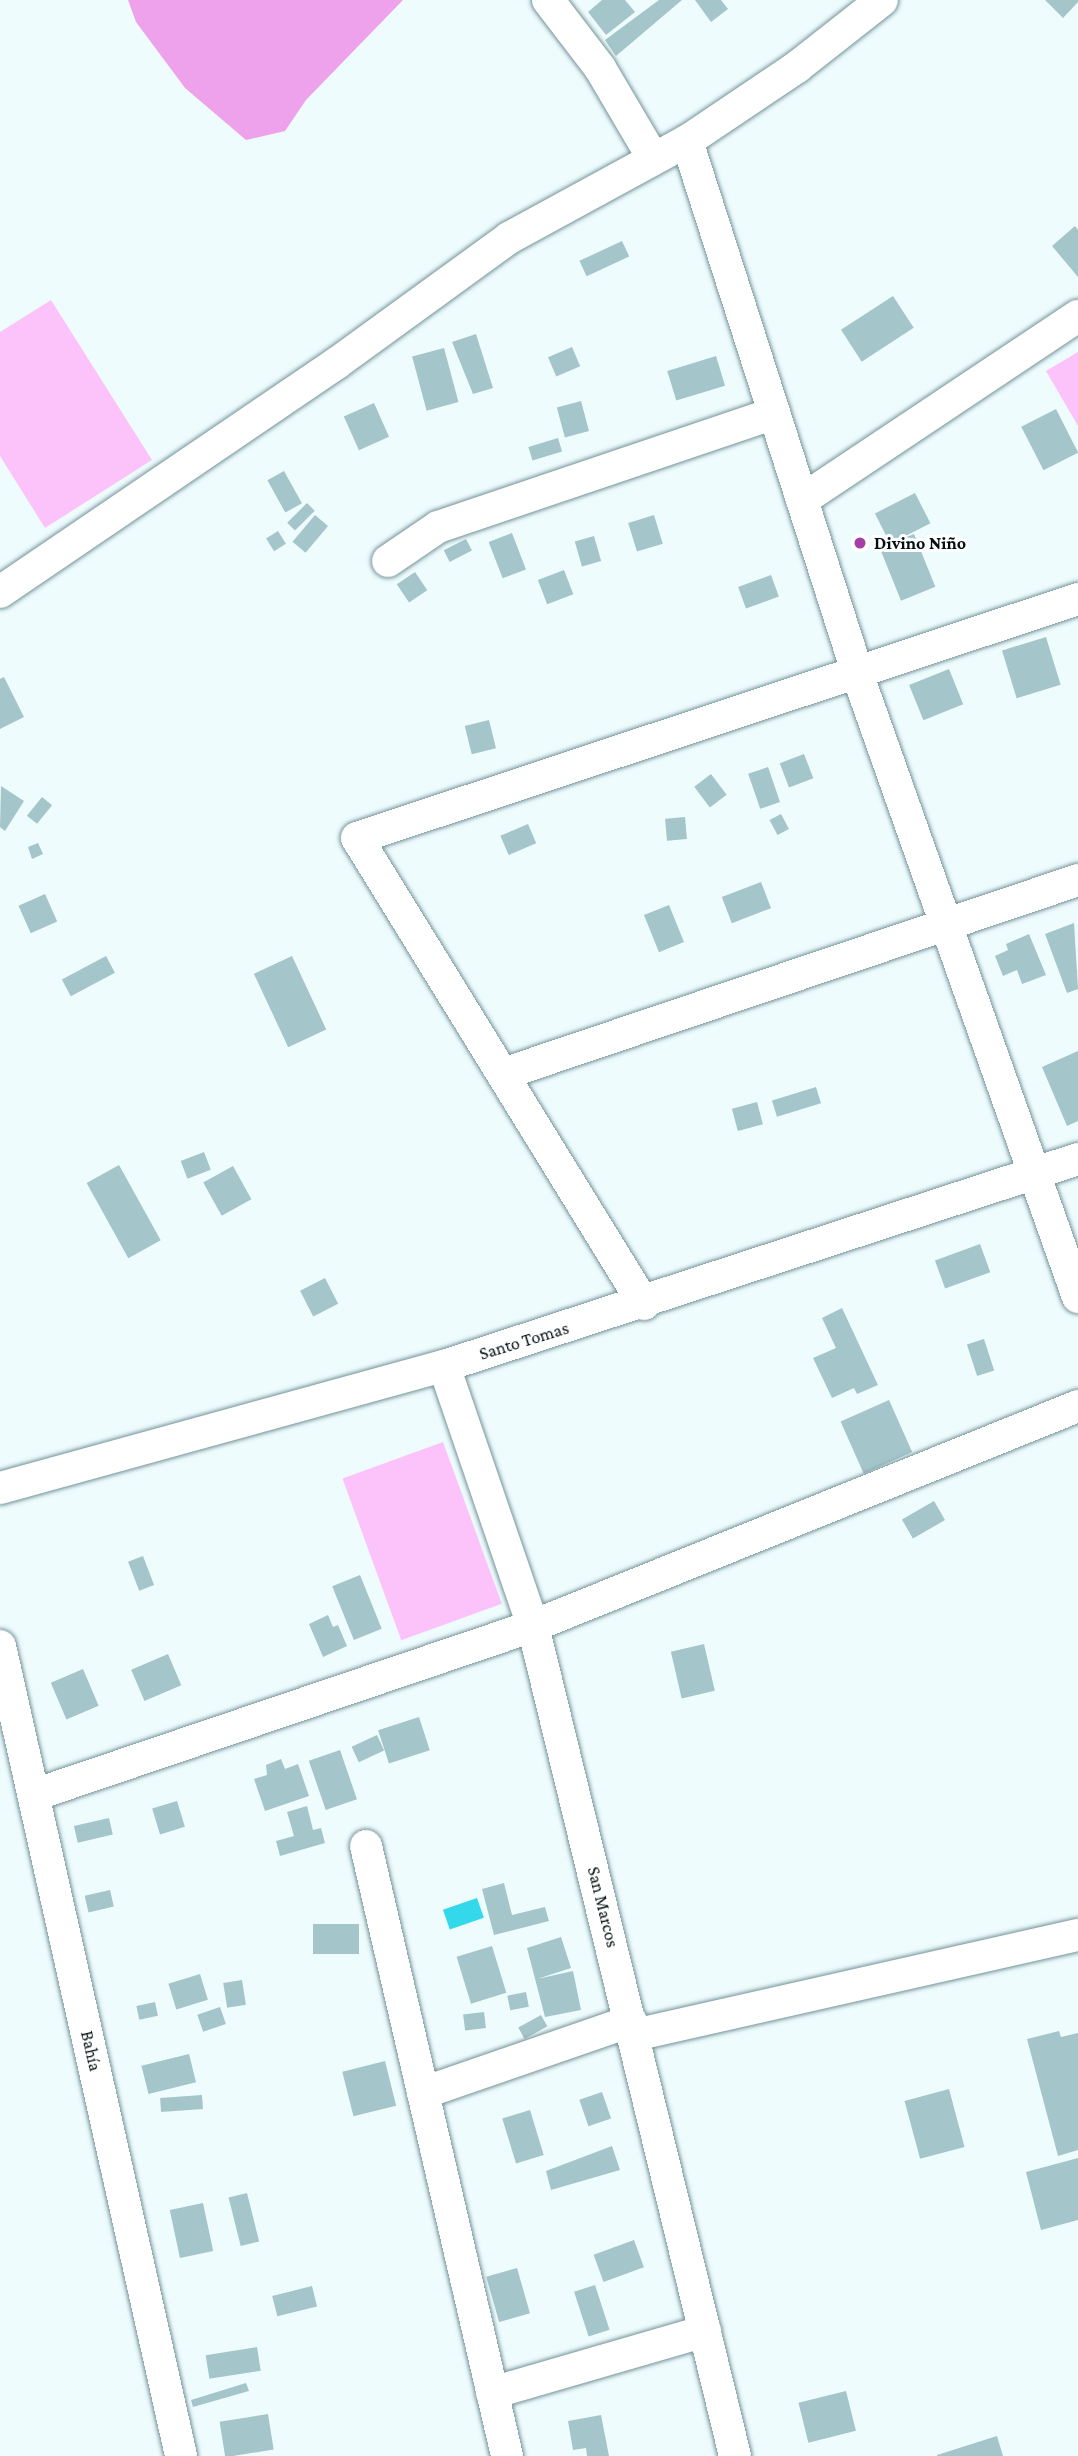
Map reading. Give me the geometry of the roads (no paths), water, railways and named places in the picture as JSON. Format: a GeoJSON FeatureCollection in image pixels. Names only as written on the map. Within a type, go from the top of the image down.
{"type":"FeatureCollection","features":[{"type":"Feature","properties":{"kind":"street"},"geometry":{"type":"LineString","coordinates":[[548,0],[600,68],[653,158]]}},
{"type":"Feature","properties":{"kind":"street"},"geometry":{"type":"LineString","coordinates":[[0,592],[337,363],[509,238],[687,141],[797,67],[882,0]]}},
{"type":"Feature","properties":{"kind":"street"},"geometry":{"type":"LineString","coordinates":[[687,141],[857,672],[1078,1297]]}},
{"type":"Feature","properties":{"kind":"street"},"geometry":{"type":"LineString","coordinates":[[802,500],[1078,316]]}},
{"type":"Feature","properties":{"kind":"street"},"geometry":{"type":"LineString","coordinates":[[388,561],[438,527],[774,413]]}},
{"type":"Feature","properties":{"kind":"street"},"geometry":{"type":"LineString","coordinates":[[644,1304],[357,838],[1078,599]]}},
{"type":"Feature","properties":{"kind":"street"},"geometry":{"type":"LineString","coordinates":[[503,1074],[1078,880]]}},
{"type":"Feature","properties":{"kind":"street","name":"Santo Tomas"},"geometry":{"type":"LineString","coordinates":[[2,1493],[444,1366],[644,1304],[1033,1170],[1078,1159]]}},
{"type":"Feature","properties":{"kind":"street","name":"San Marcos"},"geometry":{"type":"LineString","coordinates":[[444,1366],[534,1626],[734,2456]]}},
{"type":"Feature","properties":{"kind":"street"},"geometry":{"type":"LineString","coordinates":[[34,1795],[534,1626],[1078,1406]]}},
{"type":"Feature","properties":{"kind":"street","name":"Bahía"},"geometry":{"type":"LineString","coordinates":[[0,1646],[181,2456]]}},
{"type":"Feature","properties":{"kind":"street"},"geometry":{"type":"LineString","coordinates":[[366,1846],[507,2456]]}},
{"type":"Feature","properties":{"kind":"street"},"geometry":{"type":"LineString","coordinates":[[423,2094],[633,2028],[1078,1935]]}},
{"type":"Feature","properties":{"kind":"street"},"geometry":{"type":"LineString","coordinates":[[492,2393],[705,2331]]}},
{"type":"Feature","properties":{"kind":"water"},"geometry":{"type":"Polygon","coordinates":[[[477,1898],[484,1918],[450,1930],[443,1910],[477,1898]]]}},
{"type":"Feature","properties":{"kind":"place","name":"Divino Niño"},"geometry":{"type":"Point","coordinates":[860,543]}}]}
